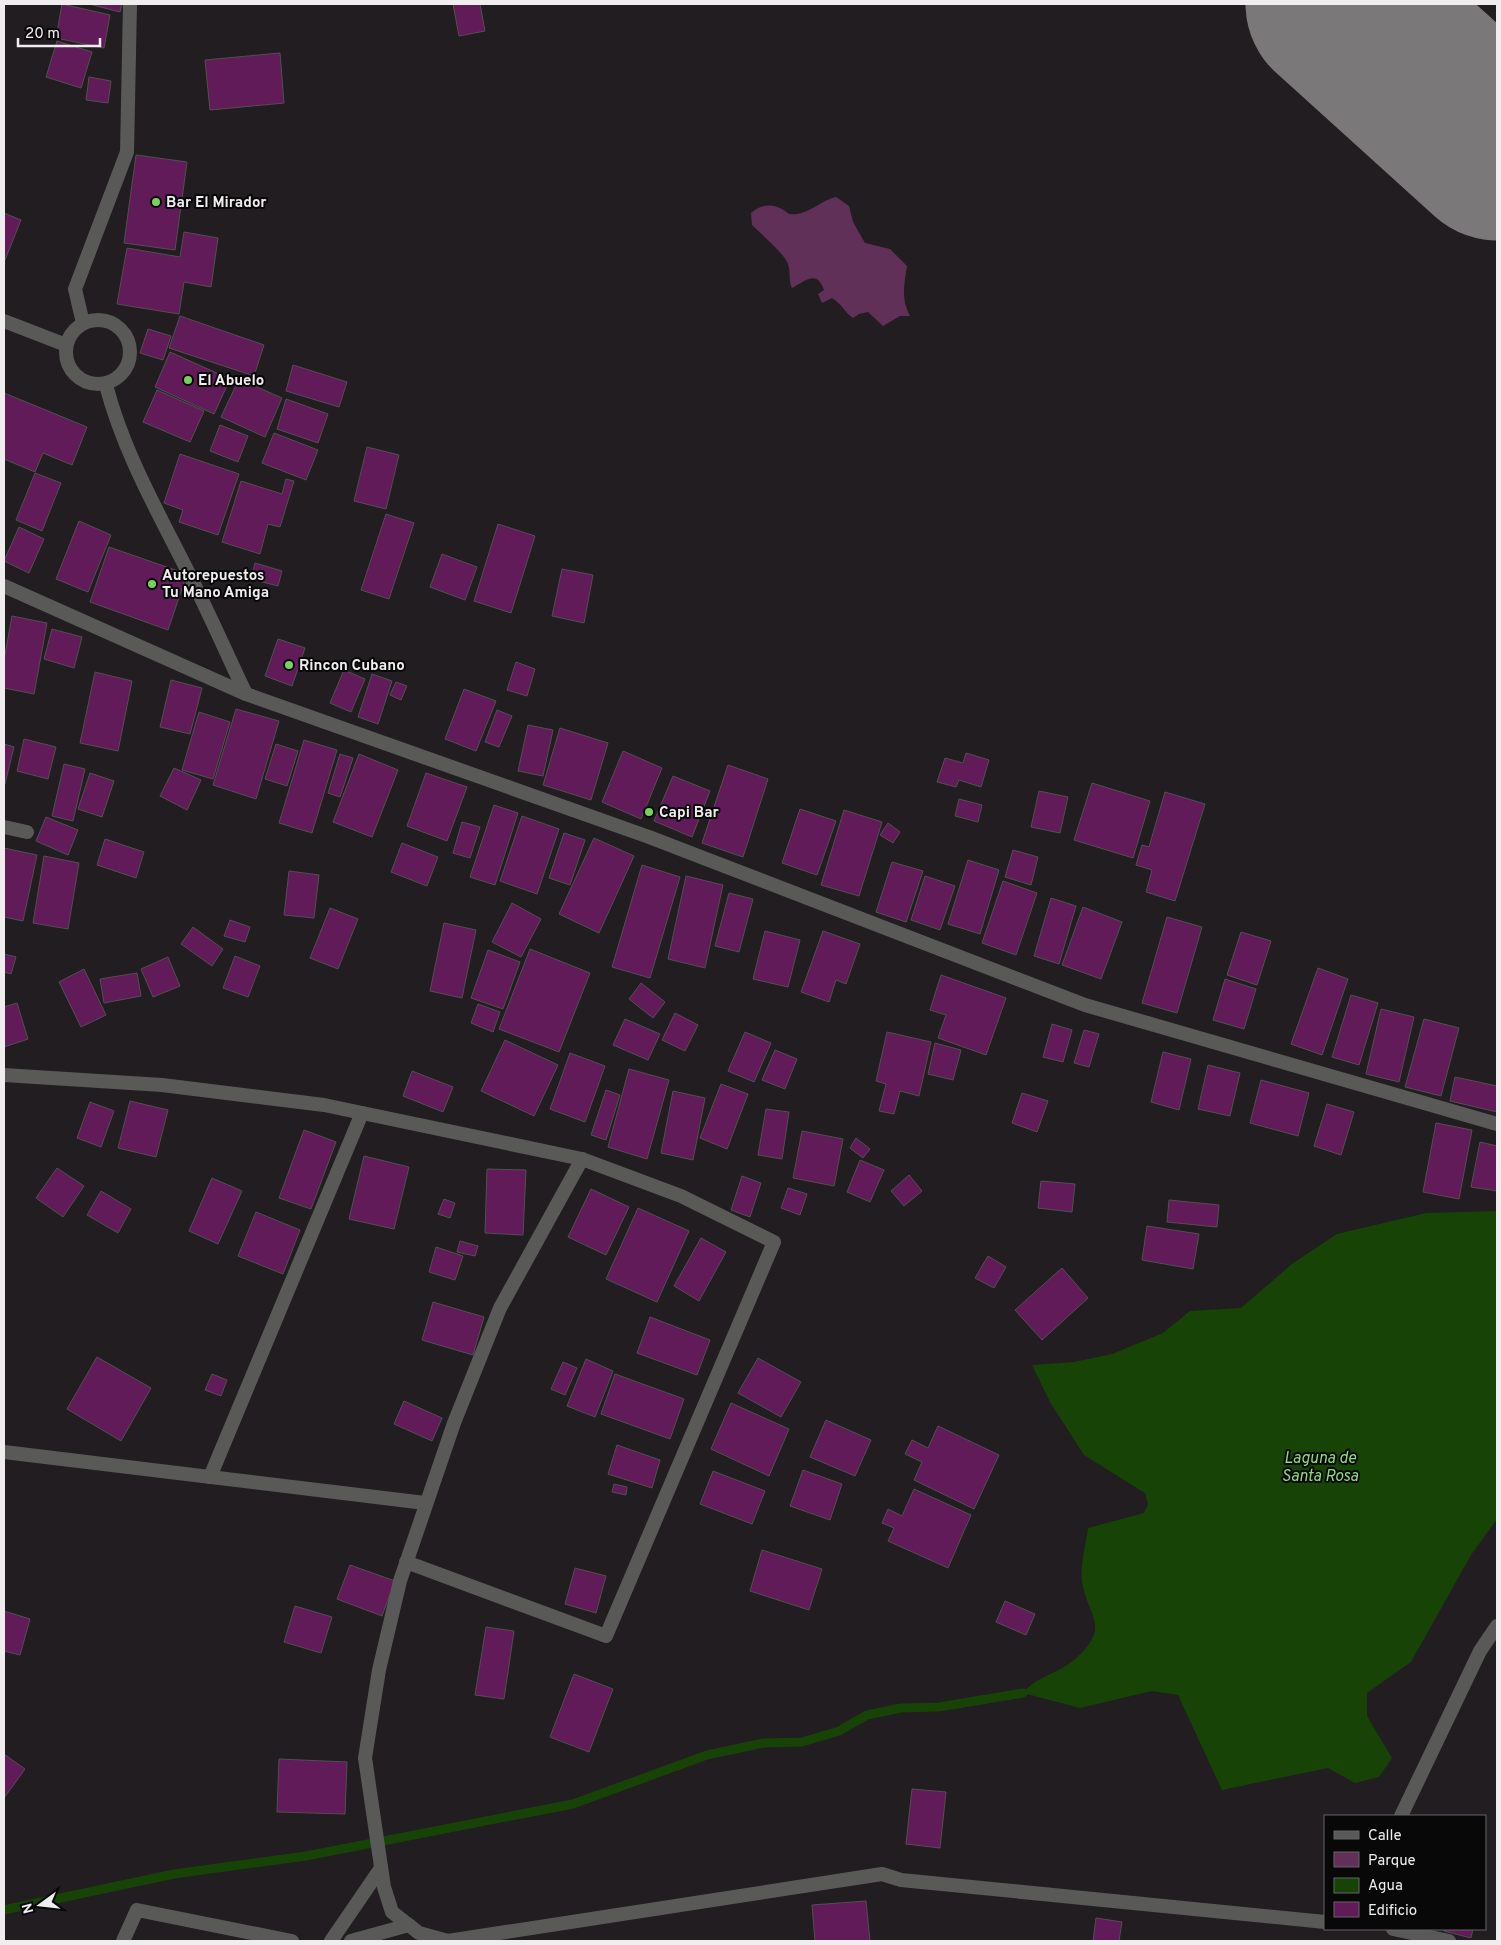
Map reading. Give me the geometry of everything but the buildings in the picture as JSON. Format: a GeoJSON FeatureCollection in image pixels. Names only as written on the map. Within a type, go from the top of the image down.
{"type":"FeatureCollection","features":[{"type":"Feature","properties":{"kind":"street"},"geometry":{"type":"LineString","coordinates":[[83,323],[75,289],[127,152],[130,4]]}},
{"type":"Feature","properties":{"kind":"street"},"geometry":{"type":"LineString","coordinates":[[96,320],[110,322],[122,329],[129,341],[131,355],[127,368],[118,378],[106,384],[90,384],[75,376],[67,362],[66,345],[72,333],[83,323],[96,320]]}},
{"type":"Feature","properties":{"kind":"street"},"geometry":{"type":"LineString","coordinates":[[4,321],[66,345]]}},
{"type":"Feature","properties":{"kind":"street"},"geometry":{"type":"LineString","coordinates":[[106,384],[116,422],[143,487],[197,590],[246,694]]}},
{"type":"Feature","properties":{"kind":"street"},"geometry":{"type":"LineString","coordinates":[[4,586],[246,694],[649,837],[1085,1005],[1497,1124]]}},
{"type":"Feature","properties":{"kind":"street"},"geometry":{"type":"LineString","coordinates":[[4,827],[27,832]]}},
{"type":"Feature","properties":{"kind":"street"},"geometry":{"type":"LineString","coordinates":[[4,1075],[162,1085],[324,1105],[582,1159],[682,1196],[774,1242],[606,1636],[406,1562]]}},
{"type":"Feature","properties":{"kind":"street"},"geometry":{"type":"LineString","coordinates":[[210,1477],[362,1113]]}},
{"type":"Feature","properties":{"kind":"street"},"geometry":{"type":"LineString","coordinates":[[582,1159],[500,1308],[425,1503],[406,1562],[379,1670],[365,1758],[384,1887],[392,1912],[419,1933],[448,1941],[882,1874],[902,1880],[1324,1922]]}},
{"type":"Feature","properties":{"kind":"street"},"geometry":{"type":"LineString","coordinates":[[4,1452],[425,1503]]}},
{"type":"Feature","properties":{"kind":"street"},"geometry":{"type":"LineString","coordinates":[[1401,1815],[1480,1651],[1497,1626]]}},
{"type":"Feature","properties":{"kind":"street"},"geometry":{"type":"LineString","coordinates":[[331,1941],[381,1868]]}},
{"type":"Feature","properties":{"kind":"street"},"geometry":{"type":"LineString","coordinates":[[123,1941],[136,1910],[292,1941]]}},
{"type":"Feature","properties":{"kind":"street"},"geometry":{"type":"LineString","coordinates":[[351,1941],[409,1925]]}},
{"type":"Feature","properties":{"kind":"street"},"geometry":{"type":"LineString","coordinates":[[1398,1930],[1449,1941]]}},
{"type":"Feature","properties":{"kind":"green space"},"geometry":{"type":"Polygon","coordinates":[[[836,197],[849,206],[853,222],[865,243],[890,249],[907,266],[904,297],[910,316],[900,316],[883,326],[868,312],[853,318],[832,298],[822,303],[818,294],[824,290],[818,280],[814,278],[810,278],[792,288],[786,260],[752,225],[751,213],[758,208],[773,206],[789,214],[795,214],[807,211],[836,197]]]}},
{"type":"Feature","properties":{"kind":"water","name":"Laguna de Santa Rosa"},"geometry":{"type":"Polygon","coordinates":[[[1497,1211],[1497,1519],[1471,1555],[1411,1662],[1367,1693],[1367,1716],[1392,1758],[1379,1777],[1355,1783],[1328,1768],[1222,1790],[1178,1695],[1152,1691],[1080,1708],[1023,1693],[1040,1679],[1074,1660],[1086,1648],[1092,1638],[1095,1630],[1094,1621],[1082,1581],[1082,1561],[1088,1528],[1144,1513],[1148,1504],[1145,1493],[1084,1455],[1050,1402],[1032,1365],[1074,1362],[1112,1354],[1163,1333],[1190,1311],[1241,1308],[1292,1264],[1337,1234],[1426,1213],[1497,1211]]]}},
{"type":"Feature","properties":{"kind":"waterway"},"geometry":{"type":"LineString","coordinates":[[4,1910],[174,1874],[306,1856],[573,1804],[707,1755],[764,1743],[802,1742],[839,1731],[867,1715],[901,1708],[939,1707],[1023,1693]]}},
{"type":"Feature","properties":{"kind":"runway"},"geometry":{"type":"LineString","coordinates":[[1338,4],[1497,148]]}},
{"type":"Feature","properties":{"kind":"place","name":"Bar El Mirador"},"geometry":{"type":"Point","coordinates":[156,202]}},
{"type":"Feature","properties":{"kind":"place","name":"El Abuelo"},"geometry":{"type":"Point","coordinates":[188,380]}},
{"type":"Feature","properties":{"kind":"place","name":"Autorepuestos Tu Mano Amiga"},"geometry":{"type":"Point","coordinates":[152,584]}},
{"type":"Feature","properties":{"kind":"place","name":"Rincon Cubano"},"geometry":{"type":"Point","coordinates":[289,665]}},
{"type":"Feature","properties":{"kind":"place","name":"Capi Bar"},"geometry":{"type":"Point","coordinates":[649,812]}}]}
